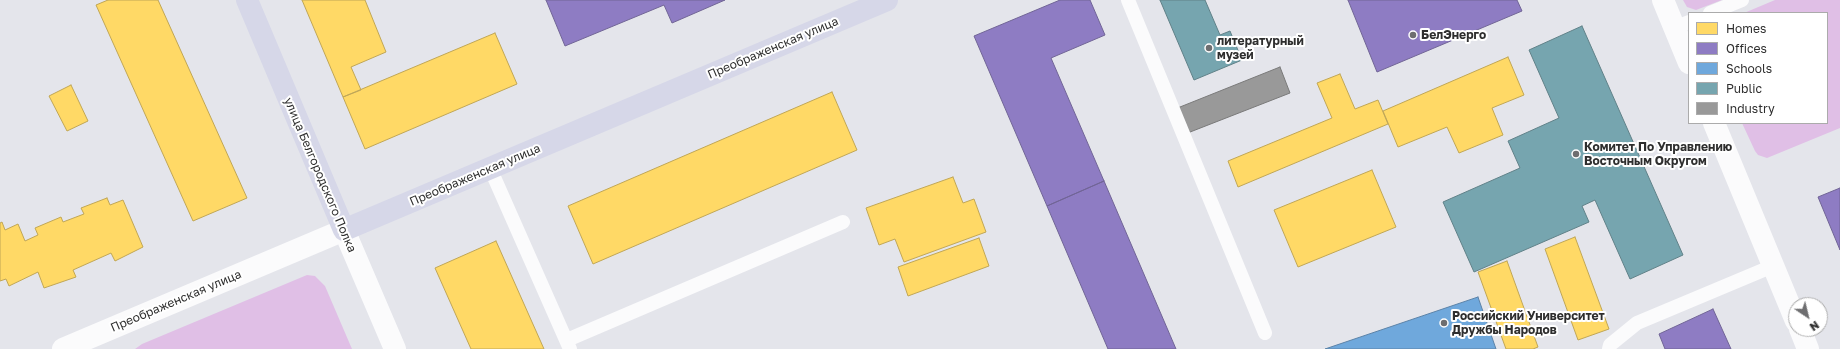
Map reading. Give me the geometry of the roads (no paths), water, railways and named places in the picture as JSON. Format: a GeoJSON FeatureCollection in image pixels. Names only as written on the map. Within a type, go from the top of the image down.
{"type":"FeatureCollection","features":[{"type":"Feature","properties":{"kind":"main road","name":"улица Белгородского Полка"},"geometry":{"type":"LineString","coordinates":[[247,0],[395,349]]}},
{"type":"Feature","properties":{"kind":"main road","name":"Преображенская улица"},"geometry":{"type":"LineString","coordinates":[[63,349],[887,0]]}},
{"type":"Feature","properties":{"kind":"main road"},"geometry":{"type":"LineString","coordinates":[[1663,0],[1682,25],[1688,58]]}},
{"type":"Feature","properties":{"kind":"main road"},"geometry":{"type":"LineString","coordinates":[[1714,124],[1788,301]]}},
{"type":"Feature","properties":{"kind":"main road"},"geometry":{"type":"LineString","coordinates":[[1803,337],[1808,349]]}},
{"type":"Feature","properties":{"kind":"lane"},"geometry":{"type":"LineString","coordinates":[[1128,0],[1265,333]]}},
{"type":"Feature","properties":{"kind":"lane"},"geometry":{"type":"LineString","coordinates":[[1712,12],[1742,0]]}},
{"type":"Feature","properties":{"kind":"lane"},"geometry":{"type":"LineString","coordinates":[[490,168],[569,345],[843,222]]}},
{"type":"Feature","properties":{"kind":"lane"},"geometry":{"type":"LineString","coordinates":[[1609,349],[1610,345],[1637,323],[1773,266]]}},
{"type":"Feature","properties":{"kind":"place","name":"БелЭнерго"},"geometry":{"type":"Point","coordinates":[1413,35]}},
{"type":"Feature","properties":{"kind":"place","name":"литературный музей"},"geometry":{"type":"Point","coordinates":[1209,48]}},
{"type":"Feature","properties":{"kind":"place","name":"Комитет По Управлению Восточным Округом"},"geometry":{"type":"Point","coordinates":[1576,154]}},
{"type":"Feature","properties":{"kind":"place","name":"Российский Университет Дружбы Народов"},"geometry":{"type":"Point","coordinates":[1444,323]}}]}
